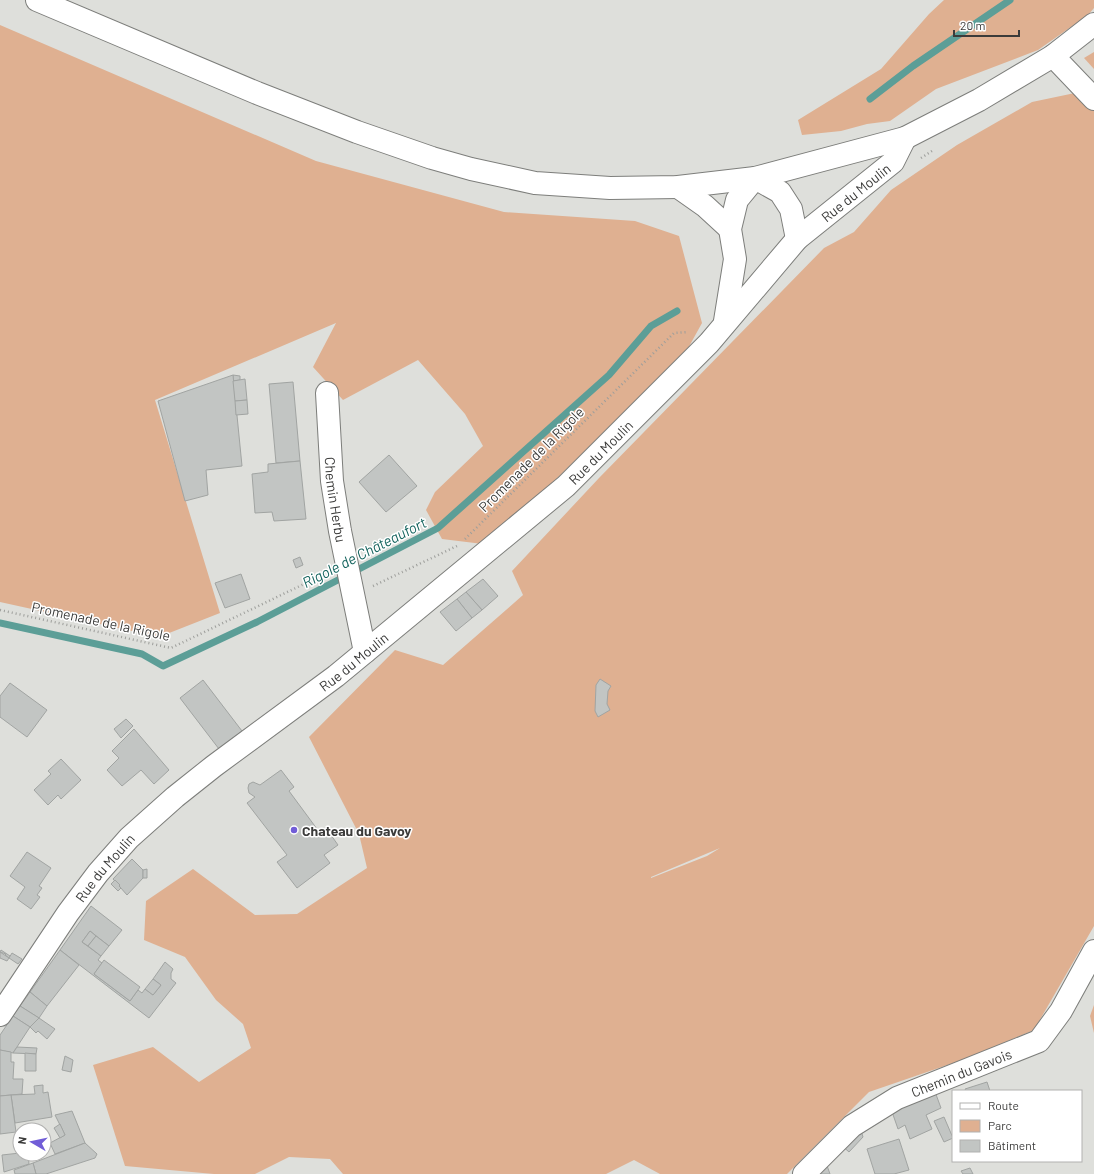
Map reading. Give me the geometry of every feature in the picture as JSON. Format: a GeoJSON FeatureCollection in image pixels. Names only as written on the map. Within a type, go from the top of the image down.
{"type":"FeatureCollection","features":[{"type":"Feature","properties":{"kind":"street"},"geometry":{"type":"LineString","coordinates":[[38,0],[257,93],[357,132],[432,158],[470,169],[535,183],[610,188],[678,187],[755,178],[905,138],[979,100],[1053,56],[1094,24]]}},
{"type":"Feature","properties":{"kind":"street"},"geometry":{"type":"LineString","coordinates":[[1053,56],[1094,99]]}},
{"type":"Feature","properties":{"kind":"street","name":"Rue du Moulin"},"geometry":{"type":"LineString","coordinates":[[0,1016],[68,913],[98,873],[129,838],[203,775],[336,676],[566,486],[708,342],[797,239],[893,162],[905,138]]}},
{"type":"Feature","properties":{"kind":"street"},"geometry":{"type":"LineString","coordinates":[[755,178],[780,192],[791,210],[797,239]]}},
{"type":"Feature","properties":{"kind":"street","name":"Rue du Moulin"},"geometry":{"type":"LineString","coordinates":[[725,321],[735,260],[730,229],[737,200],[755,178]]}},
{"type":"Feature","properties":{"kind":"street"},"geometry":{"type":"LineString","coordinates":[[678,187],[705,206],[730,229]]}},
{"type":"Feature","properties":{"kind":"street","name":"Chemin Herbu"},"geometry":{"type":"LineString","coordinates":[[327,393],[332,481],[352,593],[365,652]]}},
{"type":"Feature","properties":{"kind":"street","name":"Chemin du Gavois"},"geometry":{"type":"LineString","coordinates":[[804,1174],[852,1126],[897,1098],[1039,1041],[1061,1011],[1094,950]]}},
{"type":"Feature","properties":{"kind":"path","name":"Promenade de la Rigole"},"geometry":{"type":"LineString","coordinates":[[464,540],[674,333],[698,331],[708,342]]}},
{"type":"Feature","properties":{"kind":"path"},"geometry":{"type":"LineString","coordinates":[[352,593],[458,545]]}},
{"type":"Feature","properties":{"kind":"path","name":"Promenade de la Rigole"},"geometry":{"type":"LineString","coordinates":[[0,610],[171,648],[347,565]]}},
{"type":"Feature","properties":{"kind":"green space"},"geometry":{"type":"Polygon","coordinates":[[[944,0],[1094,0],[1094,8],[1088,15],[1038,50],[936,89],[890,121],[867,124],[841,131],[802,135],[798,120],[881,69],[929,14],[944,0]]]}},
{"type":"Feature","properties":{"kind":"green space"},"geometry":{"type":"Polygon","coordinates":[[[0,25],[316,161],[504,212],[635,221],[679,236],[702,323],[686,352],[542,493],[483,544],[442,539],[426,510],[435,492],[483,446],[465,414],[418,360],[343,400],[313,367],[336,323],[155,400],[220,613],[159,637],[0,602],[0,25]]]}},
{"type":"Feature","properties":{"kind":"green space"},"geometry":{"type":"Polygon","coordinates":[[[1094,52],[1094,69],[1084,58],[1094,52]]]}},
{"type":"Feature","properties":{"kind":"green space"},"geometry":{"type":"Polygon","coordinates":[[[1094,89],[1094,926],[1034,1030],[962,1060],[869,1092],[787,1174],[660,1174],[634,1160],[606,1174],[343,1174],[330,1159],[289,1157],[255,1174],[214,1174],[125,1166],[93,1065],[153,1047],[199,1082],[251,1048],[243,1024],[216,1000],[185,957],[144,940],[146,901],[193,869],[255,915],[297,914],[367,868],[359,834],[309,737],[395,650],[443,665],[523,595],[512,571],[599,478],[824,248],[854,232],[891,190],[957,145],[1032,102],[1094,89]],[[720,848],[651,878],[707,856],[720,848]]]}},
{"type":"Feature","properties":{"kind":"green space"},"geometry":{"type":"Polygon","coordinates":[[[1094,1005],[1094,1033],[1090,1016],[1094,1005]]]}},
{"type":"Feature","properties":{"kind":"building"},"geometry":{"type":"Polygon","coordinates":[[[233,375],[240,376],[240,380],[233,381],[233,375]]]}},
{"type":"Feature","properties":{"kind":"building"},"geometry":{"type":"Polygon","coordinates":[[[233,375],[242,466],[206,470],[208,495],[185,501],[158,401],[233,375]]]}},
{"type":"Feature","properties":{"kind":"building"},"geometry":{"type":"Polygon","coordinates":[[[245,379],[247,400],[235,401],[233,381],[245,379]]]}},
{"type":"Feature","properties":{"kind":"building"},"geometry":{"type":"Polygon","coordinates":[[[293,382],[300,461],[276,463],[269,384],[293,382]]]}},
{"type":"Feature","properties":{"kind":"building"},"geometry":{"type":"Polygon","coordinates":[[[247,400],[248,414],[236,415],[235,401],[247,400]]]}},
{"type":"Feature","properties":{"kind":"building"},"geometry":{"type":"Polygon","coordinates":[[[389,455],[417,486],[386,512],[359,482],[389,455]]]}},
{"type":"Feature","properties":{"kind":"building"},"geometry":{"type":"Polygon","coordinates":[[[300,461],[306,519],[274,521],[272,512],[255,513],[252,474],[268,472],[268,464],[300,461]]]}},
{"type":"Feature","properties":{"kind":"building"},"geometry":{"type":"Polygon","coordinates":[[[300,557],[303,565],[296,568],[293,560],[300,557]]]}},
{"type":"Feature","properties":{"kind":"building"},"geometry":{"type":"Polygon","coordinates":[[[241,574],[250,599],[225,608],[215,583],[241,574]]]}},
{"type":"Feature","properties":{"kind":"building"},"geometry":{"type":"Polygon","coordinates":[[[483,579],[498,596],[482,610],[466,592],[483,579]]]}},
{"type":"Feature","properties":{"kind":"building"},"geometry":{"type":"Polygon","coordinates":[[[466,592],[482,610],[472,618],[457,599],[466,592]]]}},
{"type":"Feature","properties":{"kind":"building"},"geometry":{"type":"Polygon","coordinates":[[[457,599],[472,618],[456,631],[440,612],[457,599]]]}},
{"type":"Feature","properties":{"kind":"building"},"geometry":{"type":"Polygon","coordinates":[[[600,679],[611,686],[608,691],[607,704],[610,710],[598,717],[595,711],[596,685],[600,679]]]}},
{"type":"Feature","properties":{"kind":"building"},"geometry":{"type":"Polygon","coordinates":[[[203,680],[242,731],[219,749],[180,698],[203,680]]]}},
{"type":"Feature","properties":{"kind":"building"},"geometry":{"type":"Polygon","coordinates":[[[10,683],[47,710],[27,737],[0,717],[0,696],[10,683]]]}},
{"type":"Feature","properties":{"kind":"building"},"geometry":{"type":"Polygon","coordinates":[[[126,719],[133,726],[121,738],[114,729],[126,719]]]}},
{"type":"Feature","properties":{"kind":"building"},"geometry":{"type":"Polygon","coordinates":[[[134,729],[169,770],[154,784],[141,770],[122,786],[107,770],[119,758],[112,751],[134,729]]]}},
{"type":"Feature","properties":{"kind":"building"},"geometry":{"type":"Polygon","coordinates":[[[61,759],[81,780],[61,799],[58,795],[48,805],[34,790],[51,774],[48,771],[61,759]]]}},
{"type":"Feature","properties":{"kind":"building","name":"Chateau du Gavoy"},"geometry":{"type":"Polygon","coordinates":[[[281,770],[294,787],[289,791],[320,833],[326,828],[338,845],[324,855],[330,863],[297,888],[277,862],[287,855],[247,803],[255,797],[249,793],[249,784],[253,782],[260,785],[281,770]]]}},
{"type":"Feature","properties":{"kind":"building"},"geometry":{"type":"Polygon","coordinates":[[[27,852],[51,868],[39,886],[42,888],[37,895],[40,897],[31,909],[17,899],[25,887],[10,876],[27,852]]]}},
{"type":"Feature","properties":{"kind":"building"},"geometry":{"type":"Polygon","coordinates":[[[132,859],[143,870],[143,878],[127,895],[113,879],[132,859]]]}},
{"type":"Feature","properties":{"kind":"building"},"geometry":{"type":"Polygon","coordinates":[[[147,869],[147,878],[143,878],[143,870],[147,869]]]}},
{"type":"Feature","properties":{"kind":"building"},"geometry":{"type":"Polygon","coordinates":[[[115,880],[121,888],[118,891],[111,884],[115,880]]]}},
{"type":"Feature","properties":{"kind":"building"},"geometry":{"type":"Polygon","coordinates":[[[91,906],[122,930],[109,946],[90,931],[82,942],[101,956],[98,960],[102,963],[94,974],[130,1001],[138,990],[142,993],[145,989],[153,995],[161,985],[153,979],[165,962],[173,969],[171,979],[176,983],[149,1018],[60,950],[91,906]]]}},
{"type":"Feature","properties":{"kind":"building"},"geometry":{"type":"Polygon","coordinates":[[[90,931],[96,936],[88,946],[82,942],[90,931]]]}},
{"type":"Feature","properties":{"kind":"building"},"geometry":{"type":"Polygon","coordinates":[[[96,936],[109,946],[101,956],[88,946],[96,936]]]}},
{"type":"Feature","properties":{"kind":"building"},"geometry":{"type":"Polygon","coordinates":[[[1,950],[10,956],[9,958],[5,955],[6,954],[0,952],[1,950]]]}},
{"type":"Feature","properties":{"kind":"building"},"geometry":{"type":"Polygon","coordinates":[[[60,950],[79,965],[47,1006],[30,992],[60,950]]]}},
{"type":"Feature","properties":{"kind":"building"},"geometry":{"type":"Polygon","coordinates":[[[0,952],[9,958],[7,961],[0,958],[0,952]]]}},
{"type":"Feature","properties":{"kind":"building"},"geometry":{"type":"Polygon","coordinates":[[[12,953],[22,959],[18,964],[9,958],[12,953]]]}},
{"type":"Feature","properties":{"kind":"building"},"geometry":{"type":"Polygon","coordinates":[[[104,960],[140,987],[130,1001],[94,974],[104,960]]]}},
{"type":"Feature","properties":{"kind":"building"},"geometry":{"type":"Polygon","coordinates":[[[153,979],[161,985],[153,995],[145,989],[153,979]]]}},
{"type":"Feature","properties":{"kind":"building"},"geometry":{"type":"Polygon","coordinates":[[[30,992],[47,1006],[39,1018],[20,1006],[30,992]]]}},
{"type":"Feature","properties":{"kind":"building"},"geometry":{"type":"Polygon","coordinates":[[[20,1006],[39,1018],[30,1027],[13,1016],[20,1006]]]}},
{"type":"Feature","properties":{"kind":"building"},"geometry":{"type":"Polygon","coordinates":[[[13,1016],[30,1027],[13,1053],[0,1050],[0,1035],[13,1016]]]}},
{"type":"Feature","properties":{"kind":"building"},"geometry":{"type":"Polygon","coordinates":[[[39,1018],[55,1029],[47,1039],[38,1031],[36,1033],[30,1027],[39,1018]]]}},
{"type":"Feature","properties":{"kind":"building"},"geometry":{"type":"Polygon","coordinates":[[[17,1047],[37,1048],[36,1054],[13,1053],[17,1047]]]}},
{"type":"Feature","properties":{"kind":"building"},"geometry":{"type":"Polygon","coordinates":[[[0,1050],[11,1052],[11,1062],[14,1062],[13,1079],[23,1079],[22,1094],[0,1096],[0,1050]]]}},
{"type":"Feature","properties":{"kind":"building"},"geometry":{"type":"Polygon","coordinates":[[[25,1053],[36,1054],[36,1071],[25,1071],[25,1053]]]}},
{"type":"Feature","properties":{"kind":"building"},"geometry":{"type":"Polygon","coordinates":[[[65,1056],[73,1060],[71,1072],[62,1070],[65,1056]]]}},
{"type":"Feature","properties":{"kind":"building"},"geometry":{"type":"Polygon","coordinates":[[[987,1082],[990,1090],[966,1090],[987,1082]]]}},
{"type":"Feature","properties":{"kind":"building"},"geometry":{"type":"Polygon","coordinates":[[[43,1085],[43,1093],[48,1092],[52,1117],[15,1122],[11,1095],[35,1094],[34,1086],[43,1085]]]}},
{"type":"Feature","properties":{"kind":"building"},"geometry":{"type":"Polygon","coordinates":[[[934,1089],[941,1108],[926,1115],[932,1129],[910,1139],[905,1125],[898,1129],[890,1106],[934,1089]]]}},
{"type":"Feature","properties":{"kind":"building"},"geometry":{"type":"Polygon","coordinates":[[[11,1095],[15,1122],[12,1122],[12,1132],[0,1134],[0,1096],[11,1095]]]}},
{"type":"Feature","properties":{"kind":"building"},"geometry":{"type":"Polygon","coordinates":[[[72,1111],[85,1143],[55,1154],[52,1147],[52,1142],[65,1135],[55,1115],[72,1111]]]}},
{"type":"Feature","properties":{"kind":"building"},"geometry":{"type":"Polygon","coordinates":[[[944,1117],[952,1138],[944,1142],[934,1121],[944,1117]]]}},
{"type":"Feature","properties":{"kind":"building"},"geometry":{"type":"Polygon","coordinates":[[[60,1124],[65,1135],[60,1138],[54,1128],[60,1124]]]}},
{"type":"Feature","properties":{"kind":"building"},"geometry":{"type":"Polygon","coordinates":[[[859,1124],[863,1137],[849,1152],[840,1144],[859,1124]]]}},
{"type":"Feature","properties":{"kind":"building"},"geometry":{"type":"Polygon","coordinates":[[[899,1139],[909,1170],[894,1174],[875,1174],[867,1149],[899,1139]]]}},
{"type":"Feature","properties":{"kind":"building"},"geometry":{"type":"Polygon","coordinates":[[[85,1143],[97,1154],[95,1158],[46,1174],[36,1174],[33,1163],[52,1162],[52,1156],[85,1143]]]}},
{"type":"Feature","properties":{"kind":"building"},"geometry":{"type":"Polygon","coordinates":[[[12,1154],[12,1162],[29,1162],[29,1164],[4,1172],[2,1155],[12,1154]]]}},
{"type":"Feature","properties":{"kind":"building"},"geometry":{"type":"Polygon","coordinates":[[[825,1160],[830,1174],[808,1174],[825,1160]]]}},
{"type":"Feature","properties":{"kind":"building"},"geometry":{"type":"Polygon","coordinates":[[[33,1163],[36,1174],[15,1174],[14,1170],[33,1163]]]}},
{"type":"Feature","properties":{"kind":"building"},"geometry":{"type":"Polygon","coordinates":[[[970,1168],[973,1174],[963,1174],[961,1171],[970,1168]]]}},
{"type":"Feature","properties":{"kind":"waterway","name":"Rigole de Châteaufort"},"geometry":{"type":"LineString","coordinates":[[870,99],[913,66],[1010,0]]}},
{"type":"Feature","properties":{"kind":"waterway","name":"Rigole de Châteaufort"},"geometry":{"type":"LineString","coordinates":[[0,623],[142,654],[163,666],[257,622],[438,528],[609,375],[651,326],[677,311]]}},
{"type":"Feature","properties":{"kind":"place","name":"Chateau du Gavoy"},"geometry":{"type":"Point","coordinates":[294,830]}}]}
